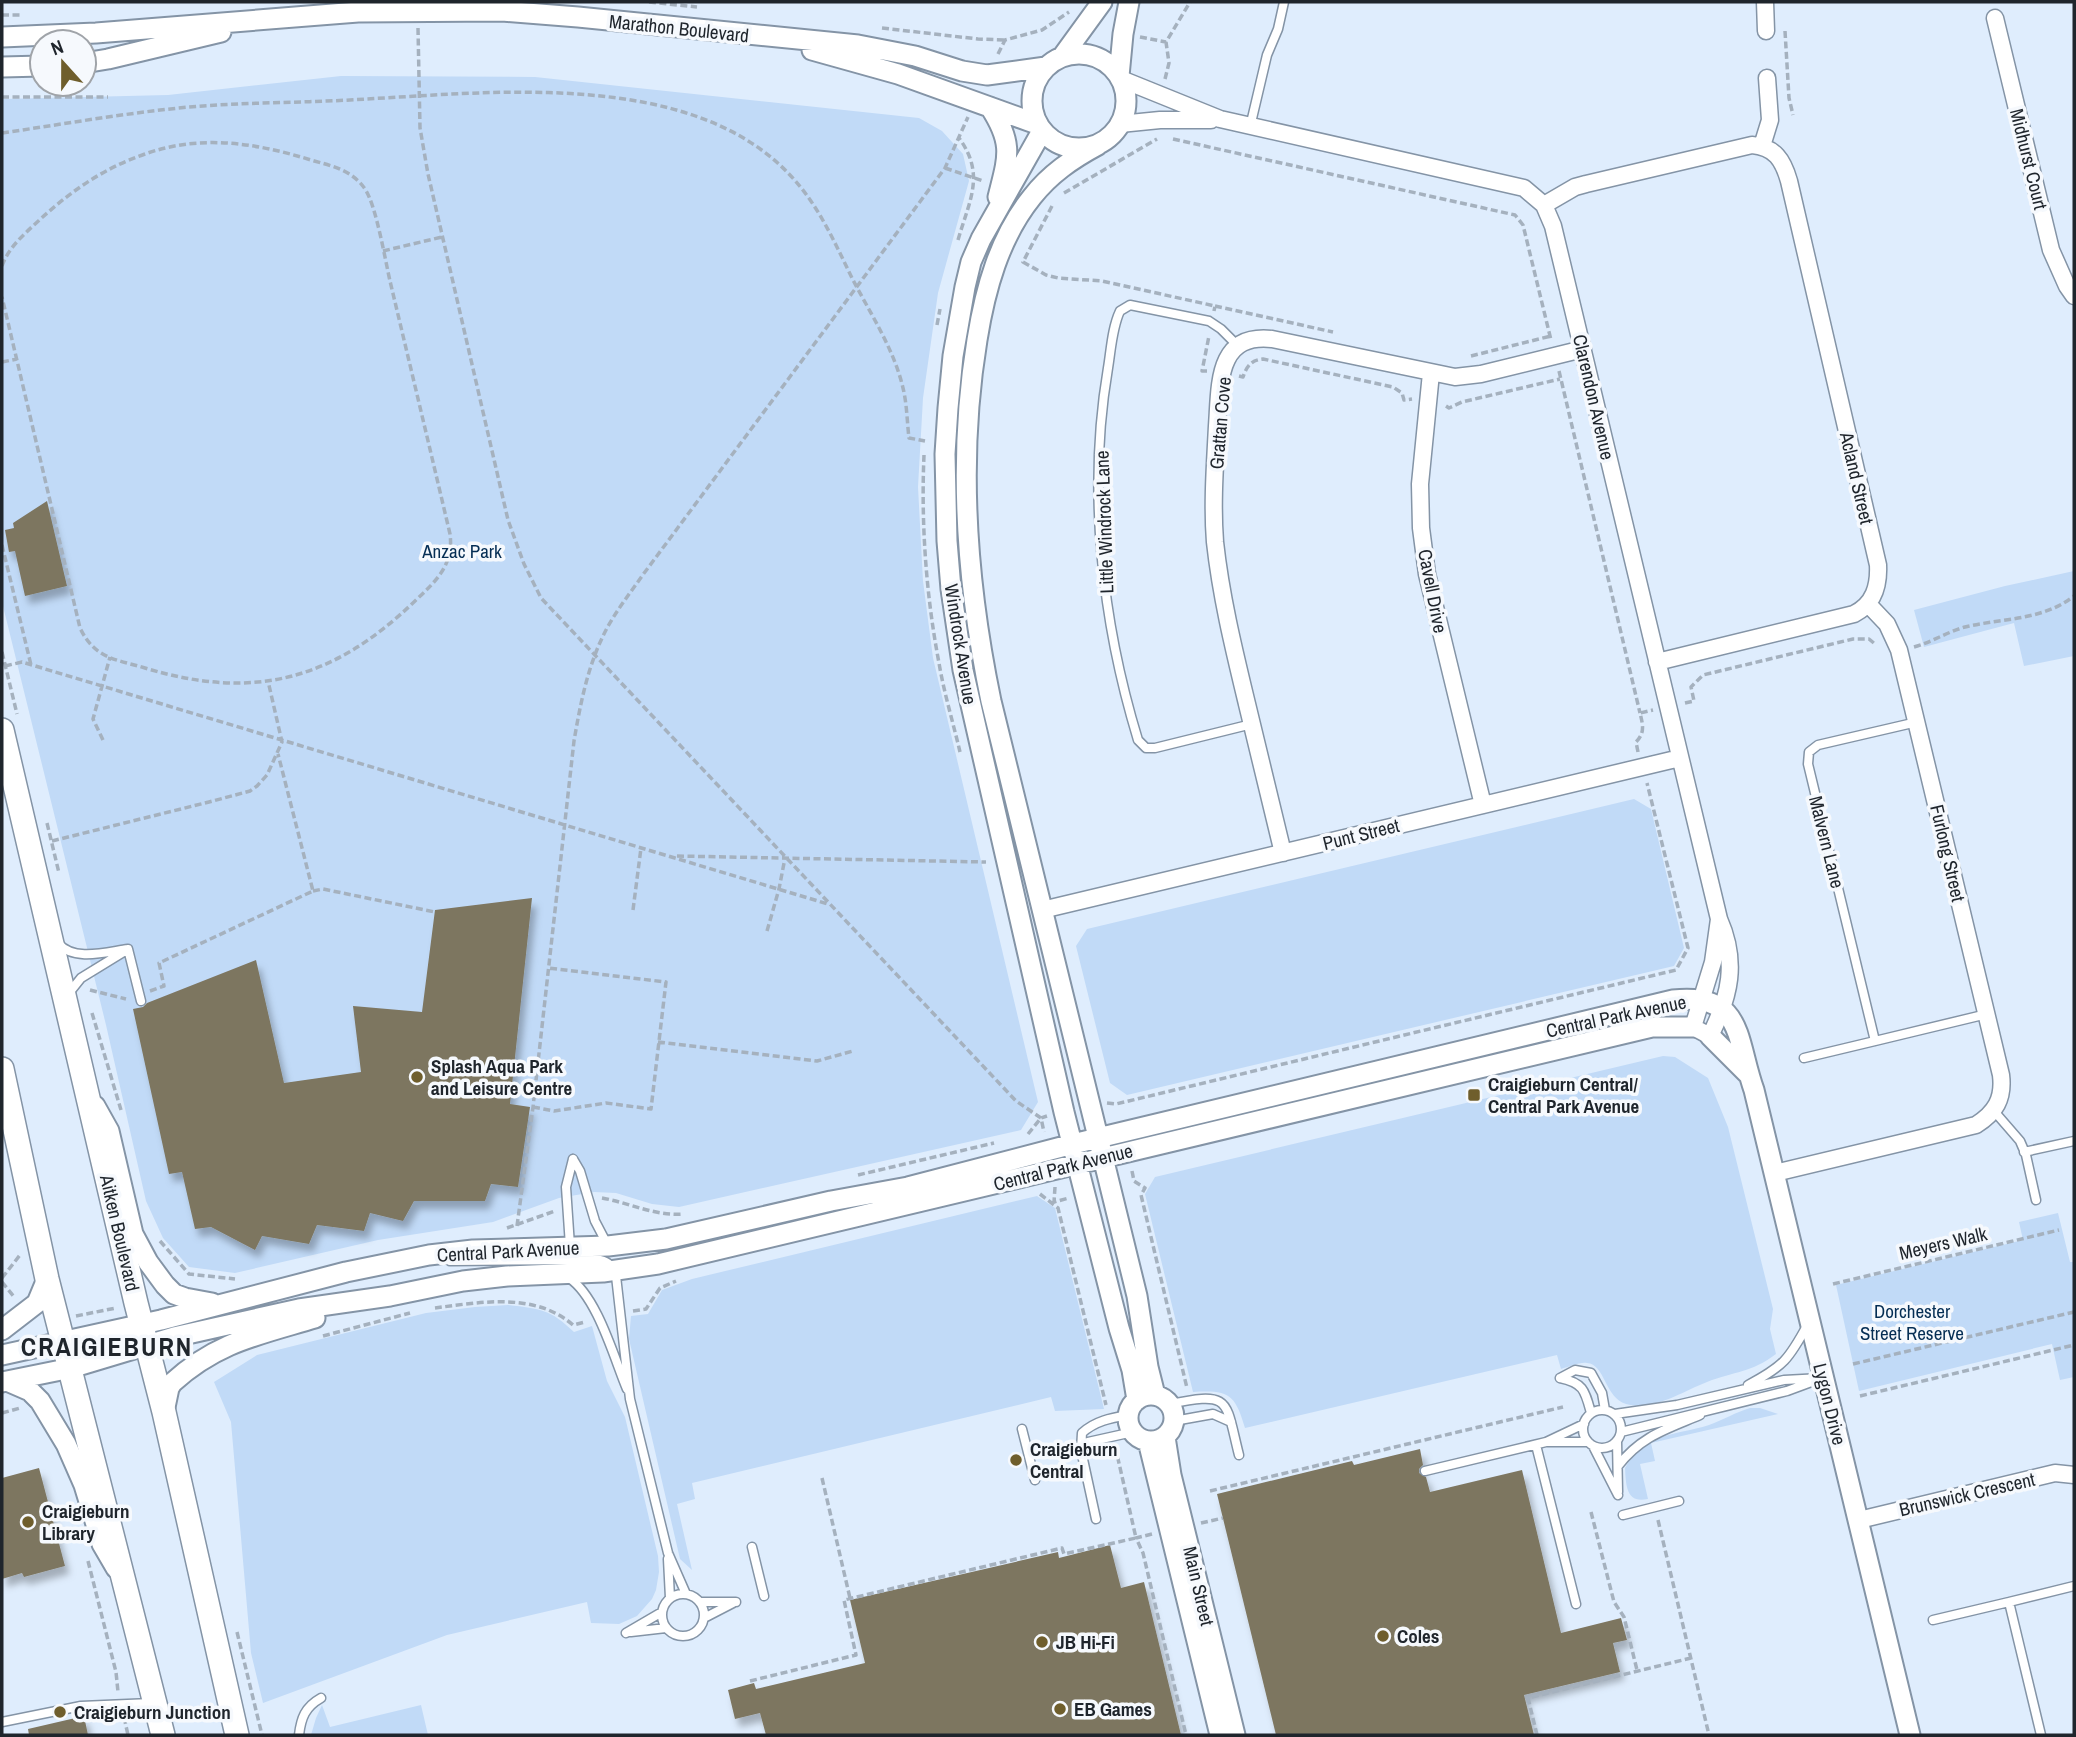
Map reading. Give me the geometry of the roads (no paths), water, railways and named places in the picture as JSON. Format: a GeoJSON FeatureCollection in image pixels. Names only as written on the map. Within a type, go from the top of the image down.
{"type":"FeatureCollection","features":[{"type":"Feature","properties":{"kind":"main road","name":"Aitken Boulevard"},"geometry":{"type":"LineString","coordinates":[[10,723],[50,932],[164,1412],[237,1735]]}},
{"type":"Feature","properties":{"kind":"main road"},"geometry":{"type":"LineString","coordinates":[[2,1069],[47,1279],[163,1735]]}},
{"type":"Feature","properties":{"kind":"street"},"geometry":{"type":"LineString","coordinates":[[1102,2],[1037,79],[1032,94],[1032,110],[1039,128],[1053,142],[1068,148],[1083,149],[1098,145],[1111,136],[1120,124],[1126,102],[1120,78],[1129,2]]}},
{"type":"Feature","properties":{"kind":"street"},"geometry":{"type":"LineString","coordinates":[[1765,2],[1766,32]]}},
{"type":"Feature","properties":{"kind":"street","name":"Marathon Boulevard"},"geometry":{"type":"LineString","coordinates":[[2,37],[109,32],[294,17],[525,7],[770,38],[858,45],[915,56],[962,71],[987,75],[1054,62]]}},
{"type":"Feature","properties":{"kind":"street","name":"Marathon Boulevard"},"geometry":{"type":"LineString","coordinates":[[98,61],[294,17]]}},
{"type":"Feature","properties":{"kind":"street","name":"Midhurst Court"},"geometry":{"type":"LineString","coordinates":[[1995,18],[2051,250],[2074,296]]}},
{"type":"Feature","properties":{"kind":"street","name":"Marathon Boulevard"},"geometry":{"type":"LineString","coordinates":[[770,38],[898,74],[1039,128]]}},
{"type":"Feature","properties":{"kind":"street"},"geometry":{"type":"LineString","coordinates":[[1054,62],[1078,54],[1094,56],[1108,64],[1120,78],[1220,120],[1506,183],[1524,188],[1544,205],[1575,187],[1740,148],[1762,146],[1770,120],[1767,78]]}},
{"type":"Feature","properties":{"kind":"street"},"geometry":{"type":"LineString","coordinates":[[2,67],[28,66]]}},
{"type":"Feature","properties":{"kind":"street"},"geometry":{"type":"LineString","coordinates":[[982,105],[1003,127],[1007,141],[1007,158],[995,212]]}},
{"type":"Feature","properties":{"kind":"street"},"geometry":{"type":"LineString","coordinates":[[1120,124],[1160,120],[1220,120]]}},
{"type":"Feature","properties":{"kind":"street","name":"Windrock Avenue"},"geometry":{"type":"LineString","coordinates":[[1039,128],[1024,167],[995,212],[971,262],[953,356],[945,454],[945,499],[951,589],[963,670],[1021,915],[1056,1114],[1073,1144],[1079,1164]]}},
{"type":"Feature","properties":{"kind":"street","name":"Windrock Avenue"},"geometry":{"type":"LineString","coordinates":[[1098,145],[1069,161],[1031,198],[1006,239],[991,276],[982,311],[968,405],[965,486],[977,637],[1024,841],[1098,1138]]}},
{"type":"Feature","properties":{"kind":"street","name":"Acland Street"},"geometry":{"type":"LineString","coordinates":[[1762,146],[1776,154],[1785,169],[1830,349],[1835,387],[1878,565],[1878,584],[1868,604]]}},
{"type":"Feature","properties":{"kind":"street","name":"Clarendon Avenue"},"geometry":{"type":"LineString","coordinates":[[1544,205],[1553,226],[1718,919],[1726,936],[1729,984],[1724,1009],[1702,1032]]}},
{"type":"Feature","properties":{"kind":"street"},"geometry":{"type":"LineString","coordinates":[[1237,345],[1256,337],[1272,339],[1455,377],[1481,374],[1583,349]]}},
{"type":"Feature","properties":{"kind":"street","name":"Grattan Cove"},"geometry":{"type":"LineString","coordinates":[[1237,345],[1226,362],[1219,399],[1213,514],[1225,608],[1283,853]]}},
{"type":"Feature","properties":{"kind":"street","name":"Cavell Drive"},"geometry":{"type":"LineString","coordinates":[[1431,373],[1420,484],[1421,528],[1427,574],[1483,805]]}},
{"type":"Feature","properties":{"kind":"street"},"geometry":{"type":"LineString","coordinates":[[1657,662],[1844,617],[1862,610],[1868,604]]}},
{"type":"Feature","properties":{"kind":"street","name":"Furlong Street"},"geometry":{"type":"LineString","coordinates":[[1868,604],[1888,624],[1899,650],[1917,722],[2002,1085],[1994,1111]]}},
{"type":"Feature","properties":{"kind":"street","name":"Punt Street"},"geometry":{"type":"LineString","coordinates":[[1042,910],[1681,758]]}},
{"type":"Feature","properties":{"kind":"street"},"geometry":{"type":"LineString","coordinates":[[1021,915],[1042,910]]}},
{"type":"Feature","properties":{"kind":"street","name":"Clarendon Avenue"},"geometry":{"type":"LineString","coordinates":[[1702,1032],[1702,1000],[1713,962],[1718,919]]}},
{"type":"Feature","properties":{"kind":"street","name":"Central Park Avenue"},"geometry":{"type":"LineString","coordinates":[[4,1382],[71,1368],[217,1304],[390,1263],[473,1250],[608,1246],[666,1239],[831,1201],[908,1187],[1073,1144],[1673,1000],[1691,998],[1710,1001],[1724,1009]]}},
{"type":"Feature","properties":{"kind":"street"},"geometry":{"type":"LineString","coordinates":[[1724,1009],[1736,1028],[1748,1074]]}},
{"type":"Feature","properties":{"kind":"street","name":"Central Park Avenue"},"geometry":{"type":"LineString","coordinates":[[2,1355],[64,1341],[144,1334],[390,1296],[473,1280],[614,1270],[658,1264],[1652,1027],[1702,1032]]}},
{"type":"Feature","properties":{"kind":"street"},"geometry":{"type":"LineString","coordinates":[[1702,1032],[1748,1074]]}},
{"type":"Feature","properties":{"kind":"street","name":"Lygon Drive"},"geometry":{"type":"LineString","coordinates":[[1748,1074],[1775,1173],[1910,1735]]}},
{"type":"Feature","properties":{"kind":"street"},"geometry":{"type":"LineString","coordinates":[[88,1093],[109,1131],[133,1234],[148,1262],[174,1294],[217,1304]]}},
{"type":"Feature","properties":{"kind":"street"},"geometry":{"type":"LineString","coordinates":[[1775,1173],[1966,1128],[1976,1125],[1994,1111]]}},
{"type":"Feature","properties":{"kind":"street","name":"Main Street"},"geometry":{"type":"LineString","coordinates":[[1098,1138],[1137,1296],[1147,1367],[1146,1418],[1171,1475],[1235,1735]]}},
{"type":"Feature","properties":{"kind":"street","name":"Main Street"},"geometry":{"type":"LineString","coordinates":[[1079,1164],[1119,1328],[1146,1418],[1220,1735]]}},
{"type":"Feature","properties":{"kind":"street"},"geometry":{"type":"LineString","coordinates":[[2,1330],[37,1303],[47,1279]]}},
{"type":"Feature","properties":{"kind":"street"},"geometry":{"type":"LineString","coordinates":[[164,1412],[172,1383],[214,1351],[240,1340],[390,1296]]}},
{"type":"Feature","properties":{"kind":"street"},"geometry":{"type":"LineString","coordinates":[[4,1382],[30,1391],[40,1401],[66,1444],[84,1485],[102,1544],[122,1578]]}},
{"type":"Feature","properties":{"kind":"street","name":"Brunswick Crescent"},"geometry":{"type":"LineString","coordinates":[[1859,1520],[2055,1473],[2074,1475]]}},
{"type":"Feature","properties":{"kind":"lane"},"geometry":{"type":"LineString","coordinates":[[1250,127],[1267,55],[1278,29],[1284,2]]}},
{"type":"Feature","properties":{"kind":"lane","name":"Little Windrock Lane"},"geometry":{"type":"LineString","coordinates":[[1237,345],[1209,321],[1130,305],[1120,311],[1105,382],[1098,495],[1107,604],[1138,740],[1146,748],[1155,748],[1252,724]]}},
{"type":"Feature","properties":{"kind":"lane","name":"Malvern Lane"},"geometry":{"type":"LineString","coordinates":[[1875,1041],[1807,757],[1812,748],[1826,742],[1917,722]]}},
{"type":"Feature","properties":{"kind":"lane"},"geometry":{"type":"LineString","coordinates":[[50,932],[64,950],[75,954],[128,949]]}},
{"type":"Feature","properties":{"kind":"lane"},"geometry":{"type":"LineString","coordinates":[[128,949],[141,998]]}},
{"type":"Feature","properties":{"kind":"lane"},"geometry":{"type":"LineString","coordinates":[[67,1005],[70,992],[81,978],[128,949]]}},
{"type":"Feature","properties":{"kind":"lane"},"geometry":{"type":"LineString","coordinates":[[1804,1058],[1987,1014]]}},
{"type":"Feature","properties":{"kind":"lane"},"geometry":{"type":"LineString","coordinates":[[1994,1111],[2020,1141],[2036,1200]]}},
{"type":"Feature","properties":{"kind":"lane"},"geometry":{"type":"LineString","coordinates":[[2024,1152],[2074,1141]]}},
{"type":"Feature","properties":{"kind":"lane"},"geometry":{"type":"LineString","coordinates":[[570,1248],[567,1180],[573,1159],[580,1171],[595,1221],[608,1246]]}},
{"type":"Feature","properties":{"kind":"lane"},"geometry":{"type":"LineString","coordinates":[[390,1263],[600,1260],[607,1262],[614,1270],[630,1399],[668,1553],[686,1594],[700,1602],[736,1602],[704,1618],[698,1630],[685,1636],[671,1633],[666,1628],[662,1612]]}},
{"type":"Feature","properties":{"kind":"lane"},"geometry":{"type":"LineString","coordinates":[[564,1274],[576,1282],[597,1318],[630,1399]]}},
{"type":"Feature","properties":{"kind":"lane"},"geometry":{"type":"LineString","coordinates":[[1736,1391],[1781,1366],[1792,1353],[1810,1320]]}},
{"type":"Feature","properties":{"kind":"lane"},"geometry":{"type":"LineString","coordinates":[[1591,1413],[1583,1388],[1560,1378],[1575,1370],[1591,1373],[1602,1392],[1605,1410]]}},
{"type":"Feature","properties":{"kind":"lane"},"geometry":{"type":"LineString","coordinates":[[1615,1414],[1620,1422],[1621,1432],[1617,1441],[1618,1495],[1583,1430],[1591,1413],[1605,1410],[1615,1414],[1646,1411],[1784,1380],[1824,1378]]}},
{"type":"Feature","properties":{"kind":"lane"},"geometry":{"type":"LineString","coordinates":[[1621,1432],[1787,1391],[1824,1378]]}},
{"type":"Feature","properties":{"kind":"lane"},"geometry":{"type":"LineString","coordinates":[[1081,1450],[1088,1442],[1112,1436],[1190,1400],[1219,1400],[1226,1406],[1239,1455]]}},
{"type":"Feature","properties":{"kind":"lane"},"geometry":{"type":"LineString","coordinates":[[1618,1466],[1638,1443],[1653,1434],[1729,1404]]}},
{"type":"Feature","properties":{"kind":"lane"},"geometry":{"type":"LineString","coordinates":[[1096,1519],[1081,1450],[1082,1433],[1089,1426],[1146,1418],[1213,1414],[1231,1422]]}},
{"type":"Feature","properties":{"kind":"lane"},"geometry":{"type":"LineString","coordinates":[[1425,1471],[1536,1445],[1584,1424]]}},
{"type":"Feature","properties":{"kind":"lane"},"geometry":{"type":"LineString","coordinates":[[1022,1429],[1035,1480]]}},
{"type":"Feature","properties":{"kind":"lane"},"geometry":{"type":"LineString","coordinates":[[1546,1442],[1606,1447],[1617,1441]]}},
{"type":"Feature","properties":{"kind":"lane"},"geometry":{"type":"LineString","coordinates":[[1536,1445],[1576,1604]]}},
{"type":"Feature","properties":{"kind":"lane"},"geometry":{"type":"LineString","coordinates":[[1623,1515],[1679,1501]]}},
{"type":"Feature","properties":{"kind":"lane"},"geometry":{"type":"LineString","coordinates":[[752,1547],[764,1596]]}},
{"type":"Feature","properties":{"kind":"lane"},"geometry":{"type":"LineString","coordinates":[[666,1628],[626,1633],[662,1612],[670,1598],[668,1553]]}},
{"type":"Feature","properties":{"kind":"lane"},"geometry":{"type":"LineString","coordinates":[[1933,1620],[2074,1586]]}},
{"type":"Feature","properties":{"kind":"lane"},"geometry":{"type":"LineString","coordinates":[[670,1598],[686,1594]]}},
{"type":"Feature","properties":{"kind":"lane"},"geometry":{"type":"LineString","coordinates":[[700,1602],[704,1618]]}},
{"type":"Feature","properties":{"kind":"lane"},"geometry":{"type":"LineString","coordinates":[[2009,1602],[2041,1735]]}},
{"type":"Feature","properties":{"kind":"lane"},"geometry":{"type":"LineString","coordinates":[[299,1735],[300,1722],[306,1710],[321,1698]]}},
{"type":"Feature","properties":{"kind":"lane"},"geometry":{"type":"LineString","coordinates":[[2,1722],[81,1706],[154,1703]]}},
{"type":"Feature","properties":{"kind":"place","name":"Splash Aqua Park and Leisure Centre"},"geometry":{"type":"Point","coordinates":[417,1077]}},
{"type":"Feature","properties":{"kind":"place","name":"Craigieburn Central/ Central Park Avenue"},"geometry":{"type":"Point","coordinates":[1474,1095]}},
{"type":"Feature","properties":{"kind":"place","name":"Craigieburn Central"},"geometry":{"type":"Point","coordinates":[1016,1460]}},
{"type":"Feature","properties":{"kind":"place","name":"Craigieburn Library"},"geometry":{"type":"Point","coordinates":[28,1522]}},
{"type":"Feature","properties":{"kind":"place","name":"Coles"},"geometry":{"type":"Point","coordinates":[1383,1636]}},
{"type":"Feature","properties":{"kind":"place","name":"JB Hi-Fi"},"geometry":{"type":"Point","coordinates":[1042,1642]}},
{"type":"Feature","properties":{"kind":"place","name":"EB Games"},"geometry":{"type":"Point","coordinates":[1060,1709]}},
{"type":"Feature","properties":{"kind":"place","name":"Craigieburn Junction"},"geometry":{"type":"Point","coordinates":[60,1712]}},
{"type":"Feature","properties":{"kind":"district","name":"CRAIGIEBURN"},"geometry":{"type":"Point","coordinates":[107,1346]}},
{"type":"Feature","properties":{"kind":"park label","name":"Anzac Park"},"geometry":{"type":"Point","coordinates":[462,551]}},
{"type":"Feature","properties":{"kind":"park label","name":"Dorchester Street Reserve"},"geometry":{"type":"Point","coordinates":[1912,1322]}}]}
